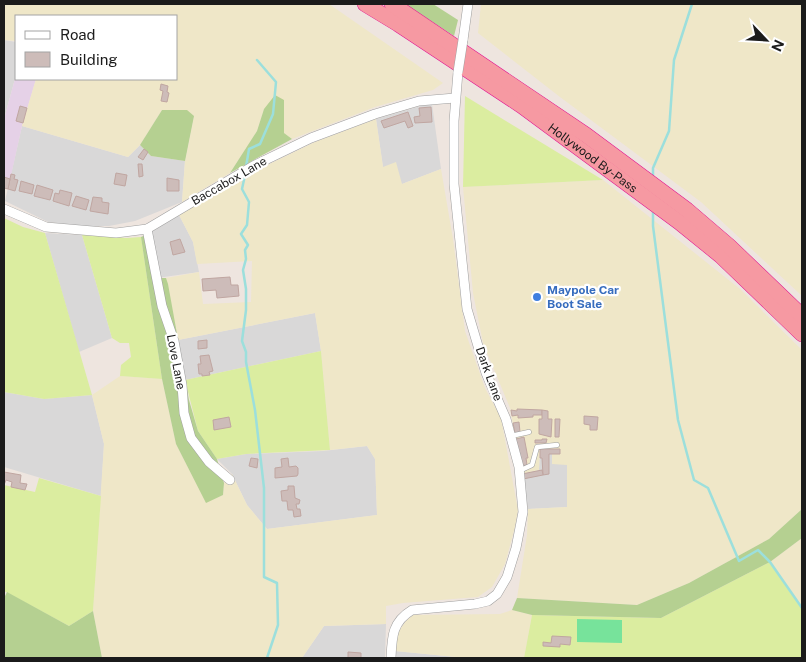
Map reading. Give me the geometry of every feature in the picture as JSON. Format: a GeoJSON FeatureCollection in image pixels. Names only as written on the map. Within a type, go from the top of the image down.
{"type":"FeatureCollection","features":[{"type":"Feature","properties":{"kind":"highway","name":"Hollywood By-Pass"},"geometry":{"type":"LineString","coordinates":[[365,4],[522,106],[672,216],[721,256],[802,334]]}},
{"type":"Feature","properties":{"kind":"highway","name":"Hollywood By-Pass"},"geometry":{"type":"LineString","coordinates":[[392,4],[570,124],[680,205],[729,246],[802,316]]}},
{"type":"Feature","properties":{"kind":"street","name":"Dark Lane"},"geometry":{"type":"LineString","coordinates":[[391,658],[393,634],[397,622],[402,615],[412,610],[475,604],[488,601],[497,594],[507,577],[516,548],[523,512],[519,471],[511,436],[506,418],[486,373],[467,309],[454,184],[455,98],[468,4]]}},
{"type":"Feature","properties":{"kind":"street","name":"Baccabox Lane"},"geometry":{"type":"LineString","coordinates":[[4,209],[46,227],[116,233],[148,229],[253,166],[311,138],[375,114],[419,101],[455,98]]}},
{"type":"Feature","properties":{"kind":"street","name":"Love Lane"},"geometry":{"type":"LineString","coordinates":[[148,229],[162,306],[174,341],[182,385],[184,414],[191,438],[209,462],[230,480]]}},
{"type":"Feature","properties":{"kind":"lane"},"geometry":{"type":"LineString","coordinates":[[511,436],[529,432]]}},
{"type":"Feature","properties":{"kind":"lane"},"geometry":{"type":"LineString","coordinates":[[519,471],[532,465],[537,447],[557,445]]}},
{"type":"Feature","properties":{"kind":"shaded area"},"geometry":{"type":"Polygon","coordinates":[[[4,4],[329,4],[443,83],[433,90],[375,107],[292,139],[284,133],[284,100],[264,109],[257,131],[230,173],[182,202],[185,161],[194,116],[162,110],[140,145],[128,157],[22,126],[36,80],[178,80],[178,15],[15,15],[15,41],[4,40],[4,4]]]}},
{"type":"Feature","properties":{"kind":"shaded area"},"geometry":{"type":"Polygon","coordinates":[[[481,4],[802,4],[802,296],[701,202],[478,33],[481,4]]]}},
{"type":"Feature","properties":{"kind":"shaded area"},"geometry":{"type":"Polygon","coordinates":[[[4,40],[15,42],[15,79],[4,119],[4,40]]]}},
{"type":"Feature","properties":{"kind":"shaded area"},"geometry":{"type":"Polygon","coordinates":[[[15,79],[36,80],[22,126],[8,189],[4,188],[4,119],[15,79]]]}},
{"type":"Feature","properties":{"kind":"shaded area"},"geometry":{"type":"Polygon","coordinates":[[[432,104],[441,169],[402,184],[383,167],[376,119],[432,104]]]}},
{"type":"Feature","properties":{"kind":"shaded area"},"geometry":{"type":"Polygon","coordinates":[[[376,119],[383,167],[396,162],[402,184],[441,169],[453,239],[465,331],[485,388],[501,418],[518,510],[505,564],[492,587],[478,597],[386,606],[386,624],[324,626],[302,658],[102,658],[93,611],[104,444],[92,395],[120,376],[162,379],[176,444],[206,502],[223,495],[224,483],[232,474],[247,505],[267,529],[377,515],[375,459],[367,446],[330,450],[321,351],[315,313],[178,340],[166,278],[199,272],[203,304],[251,302],[252,261],[197,264],[193,242],[179,215],[255,171],[315,142],[376,119]]]}},
{"type":"Feature","properties":{"kind":"shaded area"},"geometry":{"type":"Polygon","coordinates":[[[22,126],[128,157],[140,145],[151,156],[185,161],[182,202],[135,221],[109,226],[83,226],[48,222],[5,201],[22,126]]]}},
{"type":"Feature","properties":{"kind":"shaded area"},"geometry":{"type":"Polygon","coordinates":[[[603,180],[740,289],[802,350],[802,509],[769,539],[689,583],[637,605],[517,598],[527,535],[528,509],[567,507],[567,465],[552,464],[552,449],[540,449],[539,470],[522,474],[510,408],[483,343],[473,293],[463,187],[603,180]]]}},
{"type":"Feature","properties":{"kind":"shaded area"},"geometry":{"type":"Polygon","coordinates":[[[179,215],[193,242],[199,272],[157,278],[148,234],[179,215]]]}},
{"type":"Feature","properties":{"kind":"shaded area"},"geometry":{"type":"Polygon","coordinates":[[[45,233],[82,235],[112,338],[79,352],[45,233]]]}},
{"type":"Feature","properties":{"kind":"shaded area"},"geometry":{"type":"Polygon","coordinates":[[[315,313],[321,351],[185,380],[178,340],[315,313]]]}},
{"type":"Feature","properties":{"kind":"shaded area"},"geometry":{"type":"Polygon","coordinates":[[[4,392],[44,399],[92,395],[104,444],[101,496],[4,467],[4,392]]]}},
{"type":"Feature","properties":{"kind":"shaded area"},"geometry":{"type":"Polygon","coordinates":[[[367,446],[375,459],[377,515],[267,529],[247,505],[232,474],[217,459],[246,454],[323,451],[367,446]]]}},
{"type":"Feature","properties":{"kind":"shaded area"},"geometry":{"type":"Polygon","coordinates":[[[540,449],[552,449],[567,464],[567,507],[528,509],[522,474],[539,470],[540,449]]]}},
{"type":"Feature","properties":{"kind":"shaded area"},"geometry":{"type":"Polygon","coordinates":[[[802,538],[802,608],[770,562],[802,538]]]}},
{"type":"Feature","properties":{"kind":"shaded area"},"geometry":{"type":"Polygon","coordinates":[[[512,610],[532,615],[524,658],[466,658],[395,651],[398,632],[413,615],[500,614],[512,610]]]}},
{"type":"Feature","properties":{"kind":"shaded area"},"geometry":{"type":"Polygon","coordinates":[[[386,624],[385,658],[302,658],[324,626],[386,624]]]}},
{"type":"Feature","properties":{"kind":"shaded area"},"geometry":{"type":"Polygon","coordinates":[[[395,651],[466,658],[394,658],[395,651]]]}},
{"type":"Feature","properties":{"kind":"green space"},"geometry":{"type":"Polygon","coordinates":[[[405,4],[433,4],[458,20],[454,36],[405,4]]]}},
{"type":"Feature","properties":{"kind":"green space"},"geometry":{"type":"Polygon","coordinates":[[[275,95],[284,100],[284,133],[292,139],[230,173],[257,131],[264,109],[275,95]]]}},
{"type":"Feature","properties":{"kind":"green space"},"geometry":{"type":"Polygon","coordinates":[[[465,96],[603,180],[463,187],[465,96]]]}},
{"type":"Feature","properties":{"kind":"green space"},"geometry":{"type":"Polygon","coordinates":[[[162,110],[187,110],[194,116],[185,161],[151,156],[140,145],[162,110]]]}},
{"type":"Feature","properties":{"kind":"green space"},"geometry":{"type":"Polygon","coordinates":[[[4,218],[23,227],[45,233],[92,395],[44,399],[4,392],[4,218]]]}},
{"type":"Feature","properties":{"kind":"green space"},"geometry":{"type":"Polygon","coordinates":[[[148,234],[157,278],[166,278],[168,284],[189,400],[198,431],[217,459],[224,483],[223,495],[206,503],[176,444],[162,379],[141,237],[148,234]]]}},
{"type":"Feature","properties":{"kind":"green space"},"geometry":{"type":"Polygon","coordinates":[[[82,235],[141,237],[162,379],[120,376],[121,365],[131,357],[129,343],[120,343],[112,338],[82,235]]]}},
{"type":"Feature","properties":{"kind":"green space"},"geometry":{"type":"Polygon","coordinates":[[[321,351],[330,450],[246,454],[217,459],[198,431],[185,380],[321,351]]]}},
{"type":"Feature","properties":{"kind":"green space"},"geometry":{"type":"Polygon","coordinates":[[[39,478],[101,496],[93,611],[69,626],[4,591],[4,485],[35,492],[39,478]]]}},
{"type":"Feature","properties":{"kind":"green space"},"geometry":{"type":"Polygon","coordinates":[[[802,509],[802,538],[770,562],[661,618],[532,615],[512,610],[517,598],[637,605],[689,583],[769,539],[802,509]]]}},
{"type":"Feature","properties":{"kind":"green space"},"geometry":{"type":"Polygon","coordinates":[[[770,562],[802,608],[802,658],[524,658],[532,615],[661,618],[770,562]]]}},
{"type":"Feature","properties":{"kind":"green space"},"geometry":{"type":"Polygon","coordinates":[[[7,592],[69,626],[93,611],[102,658],[4,658],[4,598],[7,592]]]}},
{"type":"Feature","properties":{"kind":"green space"},"geometry":{"type":"Polygon","coordinates":[[[577,619],[622,620],[622,643],[577,642],[577,619]]]}},
{"type":"Feature","properties":{"kind":"building"},"geometry":{"type":"Polygon","coordinates":[[[161,84],[168,86],[167,102],[161,101],[163,91],[160,90],[161,84]]]}},
{"type":"Feature","properties":{"kind":"building"},"geometry":{"type":"Polygon","coordinates":[[[20,106],[27,108],[23,123],[16,121],[20,106]]]}},
{"type":"Feature","properties":{"kind":"building"},"geometry":{"type":"Polygon","coordinates":[[[431,107],[432,122],[415,123],[414,117],[420,116],[419,108],[431,107]]]}},
{"type":"Feature","properties":{"kind":"building"},"geometry":{"type":"Polygon","coordinates":[[[408,112],[413,126],[408,128],[405,121],[384,128],[381,121],[408,112]]]}},
{"type":"Feature","properties":{"kind":"building"},"geometry":{"type":"Polygon","coordinates":[[[144,149],[148,152],[143,160],[138,157],[144,149]]]}},
{"type":"Feature","properties":{"kind":"building"},"geometry":{"type":"Polygon","coordinates":[[[138,164],[142,164],[143,176],[139,177],[138,164]]]}},
{"type":"Feature","properties":{"kind":"building"},"geometry":{"type":"Polygon","coordinates":[[[116,173],[127,175],[125,186],[114,184],[116,173]]]}},
{"type":"Feature","properties":{"kind":"building"},"geometry":{"type":"Polygon","coordinates":[[[11,174],[15,175],[14,179],[18,180],[15,191],[8,189],[11,174]]]}},
{"type":"Feature","properties":{"kind":"building"},"geometry":{"type":"Polygon","coordinates":[[[4,177],[10,179],[8,189],[4,188],[4,177]]]}},
{"type":"Feature","properties":{"kind":"building"},"geometry":{"type":"Polygon","coordinates":[[[167,178],[179,180],[179,191],[167,191],[167,178]]]}},
{"type":"Feature","properties":{"kind":"building"},"geometry":{"type":"Polygon","coordinates":[[[21,181],[34,185],[32,194],[19,191],[21,181]]]}},
{"type":"Feature","properties":{"kind":"building"},"geometry":{"type":"Polygon","coordinates":[[[37,185],[53,190],[50,200],[34,196],[37,185]]]}},
{"type":"Feature","properties":{"kind":"building"},"geometry":{"type":"Polygon","coordinates":[[[60,190],[72,193],[69,206],[53,201],[55,193],[59,194],[60,190]]]}},
{"type":"Feature","properties":{"kind":"building"},"geometry":{"type":"Polygon","coordinates":[[[76,196],[89,200],[86,210],[72,206],[76,196]]]}},
{"type":"Feature","properties":{"kind":"building"},"geometry":{"type":"Polygon","coordinates":[[[93,197],[102,198],[102,202],[109,203],[108,214],[90,211],[93,197]]]}},
{"type":"Feature","properties":{"kind":"building"},"geometry":{"type":"Polygon","coordinates":[[[180,239],[185,252],[173,255],[170,242],[180,239]]]}},
{"type":"Feature","properties":{"kind":"building"},"geometry":{"type":"Polygon","coordinates":[[[230,277],[231,285],[238,285],[239,296],[217,298],[216,290],[203,291],[202,279],[230,277]]]}},
{"type":"Feature","properties":{"kind":"building"},"geometry":{"type":"Polygon","coordinates":[[[207,340],[207,348],[198,349],[198,341],[207,340]]]}},
{"type":"Feature","properties":{"kind":"building"},"geometry":{"type":"Polygon","coordinates":[[[209,355],[213,371],[209,372],[210,375],[202,376],[202,374],[199,374],[198,364],[201,364],[200,356],[209,355]]]}},
{"type":"Feature","properties":{"kind":"building"},"geometry":{"type":"Polygon","coordinates":[[[517,409],[542,410],[542,415],[518,418],[518,415],[512,416],[511,410],[517,411],[517,409]]]}},
{"type":"Feature","properties":{"kind":"building"},"geometry":{"type":"Polygon","coordinates":[[[542,410],[548,411],[548,419],[552,419],[551,437],[539,434],[539,419],[542,419],[542,410]]]}},
{"type":"Feature","properties":{"kind":"building"},"geometry":{"type":"Polygon","coordinates":[[[584,416],[598,417],[597,430],[590,430],[590,425],[584,424],[584,416]]]}},
{"type":"Feature","properties":{"kind":"building"},"geometry":{"type":"Polygon","coordinates":[[[229,417],[231,427],[214,430],[213,420],[229,417]]]}},
{"type":"Feature","properties":{"kind":"building"},"geometry":{"type":"Polygon","coordinates":[[[555,419],[560,419],[559,437],[555,437],[555,419]]]}},
{"type":"Feature","properties":{"kind":"building"},"geometry":{"type":"Polygon","coordinates":[[[519,422],[520,432],[515,433],[513,423],[519,422]]]}},
{"type":"Feature","properties":{"kind":"building"},"geometry":{"type":"Polygon","coordinates":[[[524,437],[528,458],[526,458],[527,465],[521,466],[516,439],[524,437]]]}},
{"type":"Feature","properties":{"kind":"building"},"geometry":{"type":"Polygon","coordinates":[[[547,439],[546,443],[535,443],[535,440],[547,439]]]}},
{"type":"Feature","properties":{"kind":"building"},"geometry":{"type":"Polygon","coordinates":[[[540,449],[560,449],[560,454],[549,454],[549,474],[543,475],[540,449]]]}},
{"type":"Feature","properties":{"kind":"building"},"geometry":{"type":"Polygon","coordinates":[[[251,458],[258,459],[257,468],[249,466],[251,458]]]}},
{"type":"Feature","properties":{"kind":"building"},"geometry":{"type":"Polygon","coordinates":[[[288,458],[289,467],[296,466],[298,468],[297,476],[275,478],[275,468],[282,467],[281,459],[288,458]]]}},
{"type":"Feature","properties":{"kind":"building"},"geometry":{"type":"Polygon","coordinates":[[[542,470],[543,475],[523,479],[522,474],[542,470]]]}},
{"type":"Feature","properties":{"kind":"building"},"geometry":{"type":"Polygon","coordinates":[[[4,472],[21,475],[20,483],[27,484],[25,490],[11,487],[12,482],[6,480],[4,485],[4,472]]]}},
{"type":"Feature","properties":{"kind":"building"},"geometry":{"type":"Polygon","coordinates":[[[288,486],[294,486],[295,498],[300,500],[299,504],[296,504],[297,509],[300,509],[301,516],[294,517],[293,510],[288,510],[287,501],[282,501],[281,491],[288,490],[288,486]]]}},
{"type":"Feature","properties":{"kind":"building"},"geometry":{"type":"Polygon","coordinates":[[[552,636],[571,637],[570,645],[560,644],[560,647],[543,646],[543,642],[551,643],[552,636]]]}},
{"type":"Feature","properties":{"kind":"building"},"geometry":{"type":"Polygon","coordinates":[[[348,652],[361,653],[361,658],[348,658],[348,652]]]}},
{"type":"Feature","properties":{"kind":"waterway"},"geometry":{"type":"LineString","coordinates":[[653,179],[653,168],[669,131],[674,60],[692,4]]}},
{"type":"Feature","properties":{"kind":"waterway"},"geometry":{"type":"LineString","coordinates":[[246,167],[249,149],[260,144],[273,114],[276,82],[257,60]]}},
{"type":"Feature","properties":{"kind":"waterway"},"geometry":{"type":"LineString","coordinates":[[245,175],[242,189],[249,202],[247,225],[241,234],[248,245],[245,250],[246,259],[243,270],[246,289],[246,310],[242,341],[246,352],[246,362],[255,410],[264,488],[264,577],[277,583],[278,625],[267,658]]}},
{"type":"Feature","properties":{"kind":"waterway"},"geometry":{"type":"LineString","coordinates":[[653,209],[653,226],[678,420],[694,480],[708,488],[739,561],[758,550],[770,562],[802,608]]}},
{"type":"Feature","properties":{"kind":"place","name":"Maypole Car Boot Sale"},"geometry":{"type":"Point","coordinates":[537,297]}}]}
